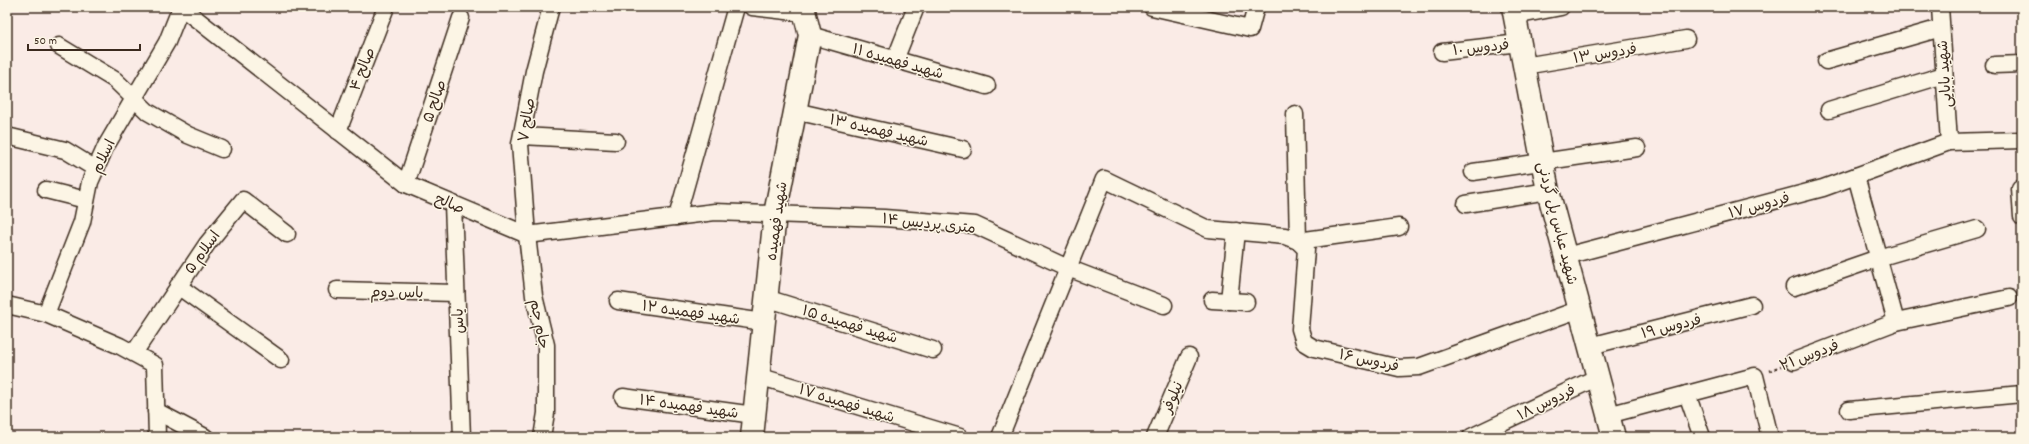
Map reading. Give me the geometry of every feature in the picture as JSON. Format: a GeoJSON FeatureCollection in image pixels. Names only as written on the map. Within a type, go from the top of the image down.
{"type":"FeatureCollection","features":[{"type":"Feature","properties":{"kind":"street","name":"اسلام"},"geometry":{"type":"LineString","coordinates":[[46,314],[82,222],[90,182],[134,97],[167,42],[181,7]]}},
{"type":"Feature","properties":{"kind":"street","name":"صالح"},"geometry":{"type":"LineString","coordinates":[[181,7],[406,184],[527,236]]}},
{"type":"Feature","properties":{"kind":"street","name":"صالح ۴"},"geometry":{"type":"LineString","coordinates":[[338,131],[386,7]]}},
{"type":"Feature","properties":{"kind":"street","name":"صالح ۷"},"geometry":{"type":"LineString","coordinates":[[527,236],[520,144],[534,71],[551,7]]}},
{"type":"Feature","properties":{"kind":"street"},"geometry":{"type":"LineString","coordinates":[[677,216],[736,7]]}},
{"type":"Feature","properties":{"kind":"street"},"geometry":{"type":"LineString","coordinates":[[752,7],[804,10]]}},
{"type":"Feature","properties":{"kind":"street"},"geometry":{"type":"LineString","coordinates":[[895,60],[916,7]]}},
{"type":"Feature","properties":{"kind":"street"},"geometry":{"type":"LineString","coordinates":[[1152,7],[1182,10],[1250,29],[1256,7]]}},
{"type":"Feature","properties":{"kind":"street"},"geometry":{"type":"LineString","coordinates":[[1513,11],[1561,7]]}},
{"type":"Feature","properties":{"kind":"street","name":"شهید بابایی"},"geometry":{"type":"LineString","coordinates":[[1940,7],[1949,142]]}},
{"type":"Feature","properties":{"kind":"street","name":"شهید فهمیده"},"geometry":{"type":"LineString","coordinates":[[752,437],[775,214],[810,35],[804,10]]}},
{"type":"Feature","properties":{"kind":"street","name":"شهید عباس پل گردنی"},"geometry":{"type":"LineString","coordinates":[[1513,11],[1548,191],[1614,437]]}},
{"type":"Feature","properties":{"kind":"street","name":"صالح ۵"},"geometry":{"type":"LineString","coordinates":[[406,184],[462,18]]}},
{"type":"Feature","properties":{"kind":"street"},"geometry":{"type":"LineString","coordinates":[[1826,61],[1941,28]]}},
{"type":"Feature","properties":{"kind":"street","name":"شهید فهمیده ۱۱"},"geometry":{"type":"LineString","coordinates":[[810,35],[987,86]]}},
{"type":"Feature","properties":{"kind":"street","name":"فردوس ۱۳"},"geometry":{"type":"LineString","coordinates":[[1524,66],[1686,39]]}},
{"type":"Feature","properties":{"kind":"street","name":"فردوس ۱۰"},"geometry":{"type":"LineString","coordinates":[[1442,52],[1519,43]]}},
{"type":"Feature","properties":{"kind":"street"},"geometry":{"type":"LineString","coordinates":[[59,46],[115,80],[148,112],[188,135],[222,149]]}},
{"type":"Feature","properties":{"kind":"street"},"geometry":{"type":"LineString","coordinates":[[1994,65],[2022,64]]}},
{"type":"Feature","properties":{"kind":"street"},"geometry":{"type":"LineString","coordinates":[[1829,110],[1944,75]]}},
{"type":"Feature","properties":{"kind":"street","name":"شهید فهمیده ۱۳"},"geometry":{"type":"LineString","coordinates":[[795,111],[963,149]]}},
{"type":"Feature","properties":{"kind":"street"},"geometry":{"type":"LineString","coordinates":[[1296,114],[1298,241]]}},
{"type":"Feature","properties":{"kind":"street"},"geometry":{"type":"LineString","coordinates":[[7,136],[65,150],[96,169]]}},
{"type":"Feature","properties":{"kind":"street"},"geometry":{"type":"LineString","coordinates":[[522,136],[616,141]]}},
{"type":"Feature","properties":{"kind":"street","name":"فردوس ۱۷"},"geometry":{"type":"LineString","coordinates":[[1566,256],[1824,188],[1949,142],[2022,140]]}},
{"type":"Feature","properties":{"kind":"street"},"geometry":{"type":"LineString","coordinates":[[1473,172],[1637,148]]}},
{"type":"Feature","properties":{"kind":"street"},"geometry":{"type":"LineString","coordinates":[[1856,176],[1896,322]]}},
{"type":"Feature","properties":{"kind":"street"},"geometry":{"type":"LineString","coordinates":[[1000,437],[1104,179],[1208,229],[1285,236],[1298,241],[1399,227]]}},
{"type":"Feature","properties":{"kind":"street"},"geometry":{"type":"LineString","coordinates":[[2022,189],[2020,190],[2022,217]]}},
{"type":"Feature","properties":{"kind":"street"},"geometry":{"type":"LineString","coordinates":[[46,190],[86,200]]}},
{"type":"Feature","properties":{"kind":"street"},"geometry":{"type":"LineString","coordinates":[[1466,204],[1548,191]]}},
{"type":"Feature","properties":{"kind":"street","name":"اسلام ۵"},"geometry":{"type":"LineString","coordinates":[[134,353],[207,244],[243,200],[287,234]]}},
{"type":"Feature","properties":{"kind":"street","name":"یاس"},"geometry":{"type":"LineString","coordinates":[[453,204],[462,437]]}},
{"type":"Feature","properties":{"kind":"street"},"geometry":{"type":"LineString","coordinates":[[527,236],[715,212],[775,214]]}},
{"type":"Feature","properties":{"kind":"street","name":"۱۴ متری پردیس"},"geometry":{"type":"LineString","coordinates":[[775,214],[884,218],[975,225],[1068,268],[1164,305]]}},
{"type":"Feature","properties":{"kind":"street"},"geometry":{"type":"LineString","coordinates":[[1794,287],[1878,258],[1978,229]]}},
{"type":"Feature","properties":{"kind":"street"},"geometry":{"type":"LineString","coordinates":[[1229,301],[1236,231]]}},
{"type":"Feature","properties":{"kind":"street","name":"جام جم"},"geometry":{"type":"LineString","coordinates":[[527,236],[534,296],[546,345],[546,413],[542,437]]}},
{"type":"Feature","properties":{"kind":"street","name":"فردوس ۱۶"},"geometry":{"type":"LineString","coordinates":[[1298,241],[1306,249],[1300,329],[1304,342],[1322,350],[1399,368],[1419,368],[1580,309]]}},
{"type":"Feature","properties":{"kind":"street"},"geometry":{"type":"LineString","coordinates":[[178,286],[281,360]]}},
{"type":"Feature","properties":{"kind":"street","name":"یاس دوم"},"geometry":{"type":"LineString","coordinates":[[337,290],[456,294]]}},
{"type":"Feature","properties":{"kind":"street","name":"شهید فهمیده ۱۵"},"geometry":{"type":"LineString","coordinates":[[766,298],[933,350]]}},
{"type":"Feature","properties":{"kind":"street","name":"فردوس ۲۱"},"geometry":{"type":"LineString","coordinates":[[1794,361],[1896,322],[2009,298]]}},
{"type":"Feature","properties":{"kind":"street"},"geometry":{"type":"LineString","coordinates":[[1212,300],[1246,302]]}},
{"type":"Feature","properties":{"kind":"street","name":"شهید فهمیده ۱۲"},"geometry":{"type":"LineString","coordinates":[[618,302],[764,322]]}},
{"type":"Feature","properties":{"kind":"street"},"geometry":{"type":"LineString","coordinates":[[7,305],[46,314],[134,353],[155,365],[157,437]]}},
{"type":"Feature","properties":{"kind":"street","name":"فردوس ۱۹"},"geometry":{"type":"LineString","coordinates":[[1590,346],[1752,306]]}},
{"type":"Feature","properties":{"kind":"street","name":"نیلوفر"},"geometry":{"type":"LineString","coordinates":[[1155,437],[1189,357]]}},
{"type":"Feature","properties":{"kind":"street","name":"شهید فهمیده ۱۷"},"geometry":{"type":"LineString","coordinates":[[758,376],[960,437]]}},
{"type":"Feature","properties":{"kind":"street"},"geometry":{"type":"LineString","coordinates":[[1608,415],[1755,376],[1770,437]]}},
{"type":"Feature","properties":{"kind":"street","name":"فردوس ۱۸"},"geometry":{"type":"LineString","coordinates":[[1471,437],[1598,377]]}},
{"type":"Feature","properties":{"kind":"street"},"geometry":{"type":"LineString","coordinates":[[1687,394],[1702,437]]}},
{"type":"Feature","properties":{"kind":"street"},"geometry":{"type":"LineString","coordinates":[[1849,410],[2022,394]]}},
{"type":"Feature","properties":{"kind":"street","name":"شهید فهمیده ۱۴"},"geometry":{"type":"LineString","coordinates":[[623,397],[754,415]]}},
{"type":"Feature","properties":{"kind":"street"},"geometry":{"type":"LineString","coordinates":[[156,411],[206,437]]}},
{"type":"Feature","properties":{"kind":"path","name":"فردوس ۲۱"},"geometry":{"type":"LineString","coordinates":[[1755,376],[1794,361]]}}]}
